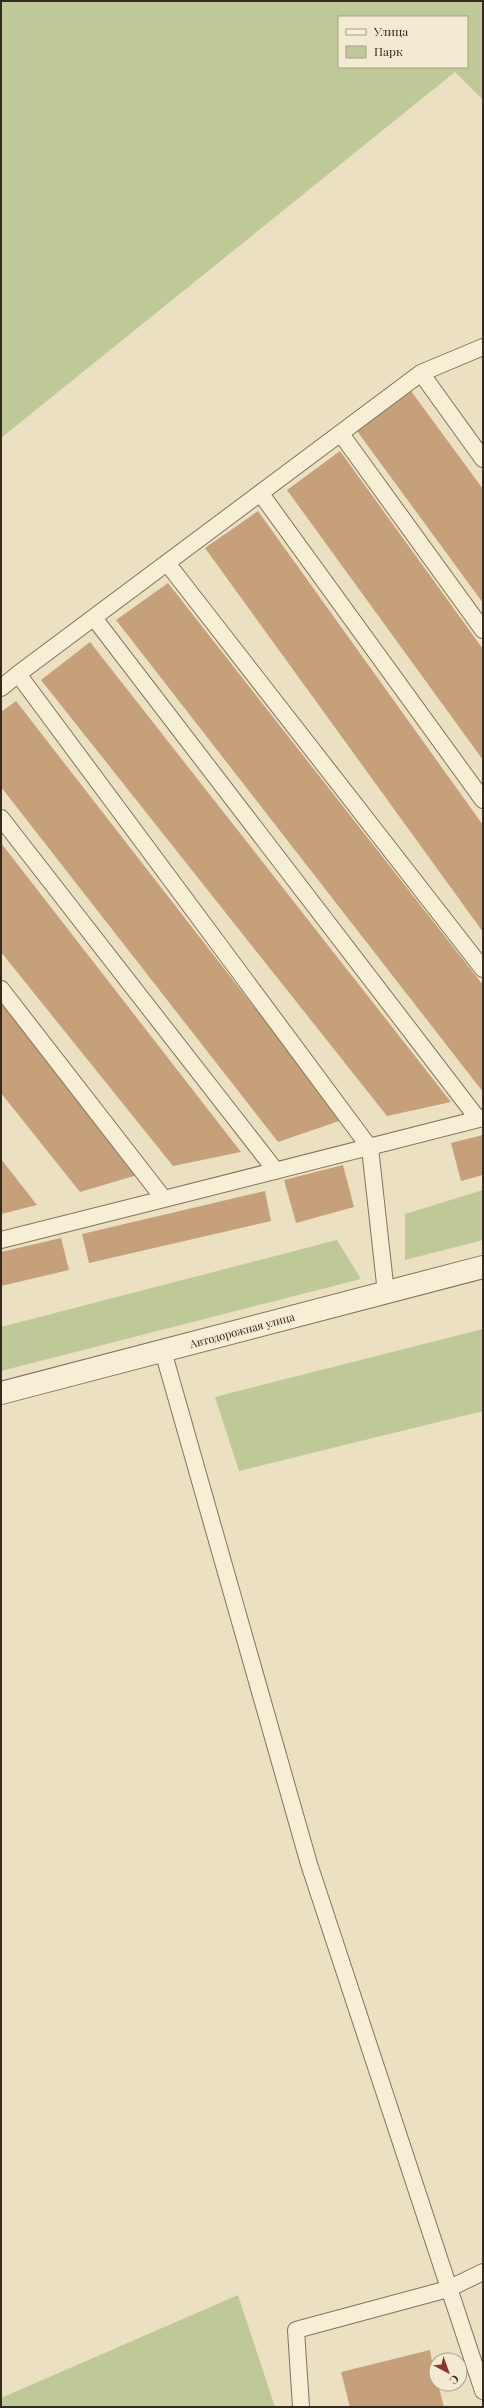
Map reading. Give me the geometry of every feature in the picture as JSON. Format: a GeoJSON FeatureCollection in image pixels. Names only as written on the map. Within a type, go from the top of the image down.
{"type":"FeatureCollection","features":[{"type":"Feature","properties":{"kind":"street","name":"Автодорожная улица"},"geometry":{"type":"LineString","coordinates":[[1,1393],[483,1267]]}},
{"type":"Feature","properties":{"kind":"lane"},"geometry":{"type":"LineString","coordinates":[[1,688],[422,373],[483,347]]}},
{"type":"Feature","properties":{"kind":"lane"},"geometry":{"type":"LineString","coordinates":[[422,373],[483,459]]}},
{"type":"Feature","properties":{"kind":"lane"},"geometry":{"type":"LineString","coordinates":[[341,434],[483,630]]}},
{"type":"Feature","properties":{"kind":"lane"},"geometry":{"type":"LineString","coordinates":[[261,494],[483,800]]}},
{"type":"Feature","properties":{"kind":"lane"},"geometry":{"type":"LineString","coordinates":[[167,563],[483,969]]}},
{"type":"Feature","properties":{"kind":"lane"},"geometry":{"type":"LineString","coordinates":[[1,1240],[370,1148],[480,1118],[94,618]]}},
{"type":"Feature","properties":{"kind":"lane"},"geometry":{"type":"LineString","coordinates":[[18,674],[370,1148],[386,1293]]}},
{"type":"Feature","properties":{"kind":"lane"},"geometry":{"type":"LineString","coordinates":[[1,818],[276,1171]]}},
{"type":"Feature","properties":{"kind":"lane"},"geometry":{"type":"LineString","coordinates":[[1,989],[164,1199]]}},
{"type":"Feature","properties":{"kind":"lane"},"geometry":{"type":"LineString","coordinates":[[163,1351],[309,1864],[448,2290],[479,2366],[483,2391]]}},
{"type":"Feature","properties":{"kind":"lane"},"geometry":{"type":"LineString","coordinates":[[302,2407],[296,2330],[448,2290],[483,2272]]}},
{"type":"Feature","properties":{"kind":"green space"},"geometry":{"type":"Polygon","coordinates":[[[1,1],[483,1],[483,100],[455,72],[1,438],[1,1]]]}},
{"type":"Feature","properties":{"kind":"green space"},"geometry":{"type":"Polygon","coordinates":[[[483,1190],[483,1240],[405,1260],[405,1214],[483,1190]]]}},
{"type":"Feature","properties":{"kind":"green space"},"geometry":{"type":"Polygon","coordinates":[[[337,1240],[361,1279],[1,1371],[1,1327],[337,1240]]]}},
{"type":"Feature","properties":{"kind":"green space"},"geometry":{"type":"Polygon","coordinates":[[[483,1329],[483,1411],[239,1471],[215,1397],[483,1329]]]}},
{"type":"Feature","properties":{"kind":"green space"},"geometry":{"type":"Polygon","coordinates":[[[238,2295],[275,2407],[1,2407],[1,2398],[238,2295]]]}},
{"type":"Feature","properties":{"kind":"building"},"geometry":{"type":"Polygon","coordinates":[[[411,391],[483,489],[483,603],[357,431],[411,391]]]}},
{"type":"Feature","properties":{"kind":"building"},"geometry":{"type":"Polygon","coordinates":[[[340,451],[483,649],[483,760],[287,490],[340,451]]]}},
{"type":"Feature","properties":{"kind":"building"},"geometry":{"type":"Polygon","coordinates":[[[258,511],[483,825],[483,932],[205,548],[258,511]]]}},
{"type":"Feature","properties":{"kind":"building"},"geometry":{"type":"Polygon","coordinates":[[[168,583],[483,985],[483,1092],[116,620],[168,583]]]}},
{"type":"Feature","properties":{"kind":"building"},"geometry":{"type":"Polygon","coordinates":[[[90,642],[451,1102],[387,1116],[41,680],[90,642]]]}},
{"type":"Feature","properties":{"kind":"building"},"geometry":{"type":"Polygon","coordinates":[[[16,701],[342,1120],[278,1142],[1,787],[1,712],[16,701]]]}},
{"type":"Feature","properties":{"kind":"building"},"geometry":{"type":"Polygon","coordinates":[[[1,843],[241,1152],[173,1166],[1,952],[1,843]]]}},
{"type":"Feature","properties":{"kind":"building"},"geometry":{"type":"Polygon","coordinates":[[[1,1001],[137,1175],[80,1192],[1,1093],[1,1001]]]}},
{"type":"Feature","properties":{"kind":"building"},"geometry":{"type":"Polygon","coordinates":[[[483,1135],[483,1175],[461,1181],[451,1143],[483,1135]]]}},
{"type":"Feature","properties":{"kind":"building"},"geometry":{"type":"Polygon","coordinates":[[[1,1159],[37,1205],[1,1214],[1,1159]]]}},
{"type":"Feature","properties":{"kind":"building"},"geometry":{"type":"Polygon","coordinates":[[[343,1165],[354,1207],[296,1223],[284,1180],[343,1165]]]}},
{"type":"Feature","properties":{"kind":"building"},"geometry":{"type":"Polygon","coordinates":[[[265,1191],[271,1221],[89,1263],[82,1234],[265,1191]]]}},
{"type":"Feature","properties":{"kind":"building"},"geometry":{"type":"Polygon","coordinates":[[[61,1238],[69,1270],[1,1286],[1,1252],[61,1238]]]}},
{"type":"Feature","properties":{"kind":"building"},"geometry":{"type":"Polygon","coordinates":[[[430,2350],[430,2352],[428,2352],[428,2392],[440,2392],[444,2407],[350,2407],[341,2372],[430,2350]]]}}]}
